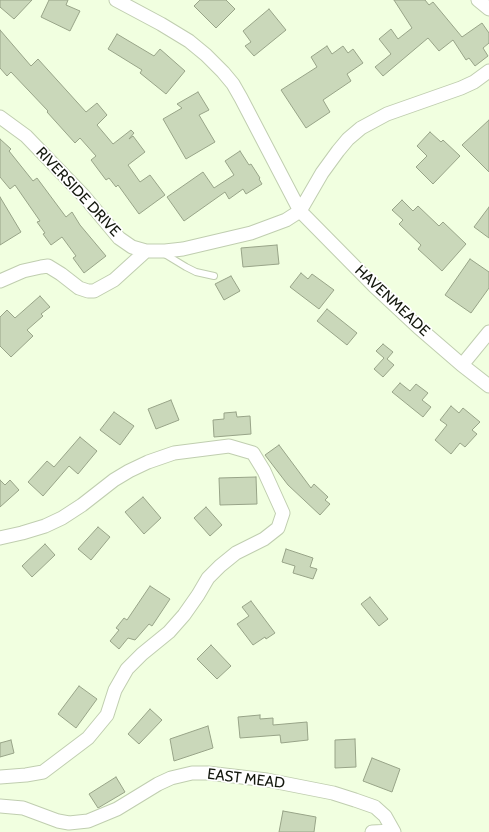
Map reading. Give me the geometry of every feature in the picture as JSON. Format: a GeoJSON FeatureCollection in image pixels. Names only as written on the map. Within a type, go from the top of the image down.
{"type":"FeatureCollection","features":[{"type":"Feature","properties":{"kind":"street","name":"HAVENMEADE"},"geometry":{"type":"LineString","coordinates":[[116,0],[189,41],[223,72],[233,84],[241,98],[300,211],[374,286],[418,327],[489,386]]}},
{"type":"Feature","properties":{"kind":"street"},"geometry":{"type":"LineString","coordinates":[[478,0],[489,9]]}},
{"type":"Feature","properties":{"kind":"street"},"geometry":{"type":"LineString","coordinates":[[300,211],[322,173],[338,151],[348,139],[361,128],[387,114],[411,104],[461,88],[474,82],[489,71]]}},
{"type":"Feature","properties":{"kind":"street","name":"RIVERSIDE DRIVE"},"geometry":{"type":"LineString","coordinates":[[0,116],[26,136],[83,195],[118,238],[132,247],[146,251],[183,249],[251,232],[286,220],[300,211]]}},
{"type":"Feature","properties":{"kind":"street"},"geometry":{"type":"LineString","coordinates":[[0,281],[23,271],[48,266],[61,274],[78,288],[94,291],[114,280],[146,251]]}},
{"type":"Feature","properties":{"kind":"street"},"geometry":{"type":"LineString","coordinates":[[462,365],[489,332]]}},
{"type":"Feature","properties":{"kind":"street"},"geometry":{"type":"LineString","coordinates":[[0,538],[39,528],[62,518],[82,505],[114,480],[128,471],[148,462],[174,453],[229,446],[253,453],[264,471],[283,513],[280,524],[274,531],[236,553],[220,566],[208,578],[184,615],[169,632],[142,654],[127,669],[115,690],[107,714],[88,738],[43,772],[0,777]]}},
{"type":"Feature","properties":{"kind":"street","name":"EAST MEAD"},"geometry":{"type":"LineString","coordinates":[[0,806],[23,808],[58,821],[69,823],[88,821],[117,809],[147,790],[171,778],[192,773],[208,773],[267,780],[333,793],[356,800],[375,807],[385,816],[394,831]]}},
{"type":"Feature","properties":{"kind":"street"},"geometry":{"type":"LineString","coordinates":[[372,832],[394,831]]}},
{"type":"Feature","properties":{"kind":"lane"},"geometry":{"type":"LineString","coordinates":[[160,251],[191,270],[214,276]]}},
{"type":"Feature","properties":{"kind":"building"},"geometry":{"type":"Polygon","coordinates":[[[0,0],[32,0],[14,19],[0,7],[0,0]]]}},
{"type":"Feature","properties":{"kind":"building"},"geometry":{"type":"Polygon","coordinates":[[[49,0],[68,0],[66,5],[80,11],[70,31],[41,17],[49,0]]]}},
{"type":"Feature","properties":{"kind":"building"},"geometry":{"type":"Polygon","coordinates":[[[200,0],[226,0],[235,9],[216,28],[194,6],[200,0]]]}},
{"type":"Feature","properties":{"kind":"building"},"geometry":{"type":"Polygon","coordinates":[[[394,0],[425,0],[429,5],[433,2],[462,37],[482,23],[489,33],[489,43],[483,48],[488,56],[475,66],[469,58],[466,60],[453,40],[439,51],[428,38],[383,76],[375,67],[391,54],[379,39],[391,29],[398,39],[412,28],[394,0]]]}},
{"type":"Feature","properties":{"kind":"building"},"geometry":{"type":"Polygon","coordinates":[[[269,9],[286,30],[254,56],[245,46],[251,42],[243,31],[269,9]]]}},
{"type":"Feature","properties":{"kind":"building"},"geometry":{"type":"Polygon","coordinates":[[[0,30],[31,66],[38,59],[86,112],[97,103],[107,115],[97,125],[113,144],[131,130],[134,133],[129,139],[133,136],[145,152],[128,165],[140,182],[150,175],[165,195],[139,214],[118,185],[116,187],[109,178],[106,180],[91,160],[96,156],[80,138],[75,143],[47,112],[48,111],[11,72],[7,76],[0,68],[0,30]]]}},
{"type":"Feature","properties":{"kind":"building"},"geometry":{"type":"Polygon","coordinates":[[[117,34],[154,56],[160,49],[185,71],[166,94],[140,73],[142,70],[108,49],[117,34]]]}},
{"type":"Feature","properties":{"kind":"building"},"geometry":{"type":"Polygon","coordinates":[[[327,46],[332,54],[343,46],[348,53],[353,49],[363,63],[347,74],[351,81],[323,100],[330,112],[306,128],[281,90],[317,67],[311,57],[327,46]]]}},
{"type":"Feature","properties":{"kind":"building"},"geometry":{"type":"Polygon","coordinates":[[[198,92],[209,110],[199,115],[215,142],[186,159],[163,119],[182,108],[177,104],[198,92]]]}},
{"type":"Feature","properties":{"kind":"building"},"geometry":{"type":"Polygon","coordinates":[[[489,120],[489,172],[462,145],[489,120]]]}},
{"type":"Feature","properties":{"kind":"building"},"geometry":{"type":"Polygon","coordinates":[[[430,132],[441,142],[443,140],[460,156],[433,184],[416,167],[427,156],[417,146],[430,132]]]}},
{"type":"Feature","properties":{"kind":"building"},"geometry":{"type":"Polygon","coordinates":[[[0,139],[11,149],[9,151],[33,181],[37,178],[66,217],[72,212],[80,225],[106,256],[84,273],[73,258],[76,256],[62,237],[51,245],[37,222],[40,221],[15,185],[10,189],[0,177],[0,139]]]}},
{"type":"Feature","properties":{"kind":"building"},"geometry":{"type":"Polygon","coordinates":[[[240,151],[249,165],[251,164],[262,184],[246,194],[243,189],[229,199],[225,192],[184,221],[167,197],[203,172],[214,188],[234,175],[225,161],[240,151]]]}},
{"type":"Feature","properties":{"kind":"building"},"geometry":{"type":"Polygon","coordinates":[[[0,197],[21,232],[0,245],[0,197]]]}},
{"type":"Feature","properties":{"kind":"building"},"geometry":{"type":"Polygon","coordinates":[[[402,200],[413,211],[418,206],[439,226],[443,222],[466,244],[442,271],[418,249],[421,245],[399,224],[403,220],[392,210],[402,200]]]}},
{"type":"Feature","properties":{"kind":"building"},"geometry":{"type":"Polygon","coordinates":[[[489,207],[489,238],[474,227],[489,207]]]}},
{"type":"Feature","properties":{"kind":"building"},"geometry":{"type":"Polygon","coordinates":[[[277,245],[279,264],[243,267],[241,248],[277,245]]]}},
{"type":"Feature","properties":{"kind":"building"},"geometry":{"type":"Polygon","coordinates":[[[470,259],[489,272],[489,288],[471,313],[445,295],[470,259]]]}},
{"type":"Feature","properties":{"kind":"building"},"geometry":{"type":"Polygon","coordinates":[[[301,273],[308,279],[312,274],[334,290],[319,309],[290,287],[301,273]]]}},
{"type":"Feature","properties":{"kind":"building"},"geometry":{"type":"Polygon","coordinates":[[[231,276],[240,291],[224,300],[215,284],[231,276]]]}},
{"type":"Feature","properties":{"kind":"building"},"geometry":{"type":"Polygon","coordinates":[[[40,296],[50,307],[41,314],[43,316],[27,330],[33,336],[11,357],[0,346],[0,317],[7,310],[15,318],[40,296]]]}},
{"type":"Feature","properties":{"kind":"building"},"geometry":{"type":"Polygon","coordinates":[[[327,309],[357,333],[347,345],[317,321],[327,309]]]}},
{"type":"Feature","properties":{"kind":"building"},"geometry":{"type":"Polygon","coordinates":[[[383,344],[393,352],[387,359],[394,365],[383,377],[374,369],[384,358],[376,351],[383,344]]]}},
{"type":"Feature","properties":{"kind":"building"},"geometry":{"type":"Polygon","coordinates":[[[400,383],[410,391],[416,384],[428,393],[422,400],[431,407],[423,417],[392,392],[400,383]]]}},
{"type":"Feature","properties":{"kind":"building"},"geometry":{"type":"Polygon","coordinates":[[[171,400],[179,420],[156,429],[148,409],[171,400]]]}},
{"type":"Feature","properties":{"kind":"building"},"geometry":{"type":"Polygon","coordinates":[[[451,406],[459,413],[463,408],[480,422],[472,430],[477,434],[465,447],[460,443],[451,454],[435,440],[447,425],[440,420],[451,406]]]}},
{"type":"Feature","properties":{"kind":"building"},"geometry":{"type":"Polygon","coordinates":[[[114,412],[134,426],[120,445],[100,430],[114,412]]]}},
{"type":"Feature","properties":{"kind":"building"},"geometry":{"type":"Polygon","coordinates":[[[236,412],[237,417],[250,416],[251,434],[214,437],[213,420],[224,419],[224,413],[236,412]]]}},
{"type":"Feature","properties":{"kind":"building"},"geometry":{"type":"Polygon","coordinates":[[[80,437],[97,451],[78,474],[69,466],[43,496],[28,482],[47,461],[54,467],[80,437]]]}},
{"type":"Feature","properties":{"kind":"building"},"geometry":{"type":"Polygon","coordinates":[[[279,445],[311,488],[314,484],[328,497],[325,500],[330,504],[320,515],[288,485],[265,455],[279,445]]]}},
{"type":"Feature","properties":{"kind":"building"},"geometry":{"type":"Polygon","coordinates":[[[256,477],[257,504],[220,505],[219,478],[256,477]]]}},
{"type":"Feature","properties":{"kind":"building"},"geometry":{"type":"Polygon","coordinates":[[[0,480],[5,485],[10,480],[19,490],[0,507],[0,480]]]}},
{"type":"Feature","properties":{"kind":"building"},"geometry":{"type":"Polygon","coordinates":[[[143,497],[161,518],[144,534],[125,512],[143,497]]]}},
{"type":"Feature","properties":{"kind":"building"},"geometry":{"type":"Polygon","coordinates":[[[206,507],[222,525],[210,536],[194,518],[206,507]]]}},
{"type":"Feature","properties":{"kind":"building"},"geometry":{"type":"Polygon","coordinates":[[[98,527],[110,537],[91,560],[78,549],[98,527]]]}},
{"type":"Feature","properties":{"kind":"building"},"geometry":{"type":"Polygon","coordinates":[[[45,544],[55,555],[32,577],[22,566],[45,544]]]}},
{"type":"Feature","properties":{"kind":"building"},"geometry":{"type":"Polygon","coordinates":[[[286,549],[313,558],[310,567],[317,569],[313,579],[293,573],[295,566],[282,562],[286,549]]]}},
{"type":"Feature","properties":{"kind":"building"},"geometry":{"type":"Polygon","coordinates":[[[150,586],[170,599],[152,626],[149,624],[135,640],[128,638],[119,649],[110,641],[119,630],[116,628],[124,618],[127,620],[150,586]]]}},
{"type":"Feature","properties":{"kind":"building"},"geometry":{"type":"Polygon","coordinates":[[[370,597],[388,619],[379,626],[361,604],[370,597]]]}},
{"type":"Feature","properties":{"kind":"building"},"geometry":{"type":"Polygon","coordinates":[[[251,601],[275,633],[266,639],[265,637],[253,645],[237,624],[249,616],[242,607],[251,601]]]}},
{"type":"Feature","properties":{"kind":"building"},"geometry":{"type":"Polygon","coordinates":[[[211,645],[231,666],[217,679],[197,659],[211,645]]]}},
{"type":"Feature","properties":{"kind":"building"},"geometry":{"type":"Polygon","coordinates":[[[79,686],[97,699],[76,728],[58,714],[79,686]]]}},
{"type":"Feature","properties":{"kind":"building"},"geometry":{"type":"Polygon","coordinates":[[[150,709],[162,720],[139,744],[128,734],[150,709]]]}},
{"type":"Feature","properties":{"kind":"building"},"geometry":{"type":"Polygon","coordinates":[[[260,715],[260,719],[273,718],[273,725],[307,722],[308,740],[281,743],[280,735],[240,738],[238,717],[260,715]]]}},
{"type":"Feature","properties":{"kind":"building"},"geometry":{"type":"Polygon","coordinates":[[[208,726],[213,748],[174,761],[170,739],[208,726]]]}},
{"type":"Feature","properties":{"kind":"building"},"geometry":{"type":"Polygon","coordinates":[[[355,739],[356,767],[335,768],[335,740],[355,739]]]}},
{"type":"Feature","properties":{"kind":"building"},"geometry":{"type":"Polygon","coordinates":[[[11,740],[14,753],[0,757],[0,743],[11,740]]]}},
{"type":"Feature","properties":{"kind":"building"},"geometry":{"type":"Polygon","coordinates":[[[372,758],[400,769],[392,792],[363,781],[372,758]]]}},
{"type":"Feature","properties":{"kind":"building"},"geometry":{"type":"Polygon","coordinates":[[[116,777],[125,792],[98,808],[89,794],[116,777]]]}},
{"type":"Feature","properties":{"kind":"building"},"geometry":{"type":"Polygon","coordinates":[[[283,811],[316,817],[314,832],[279,832],[283,811]]]}}]}
